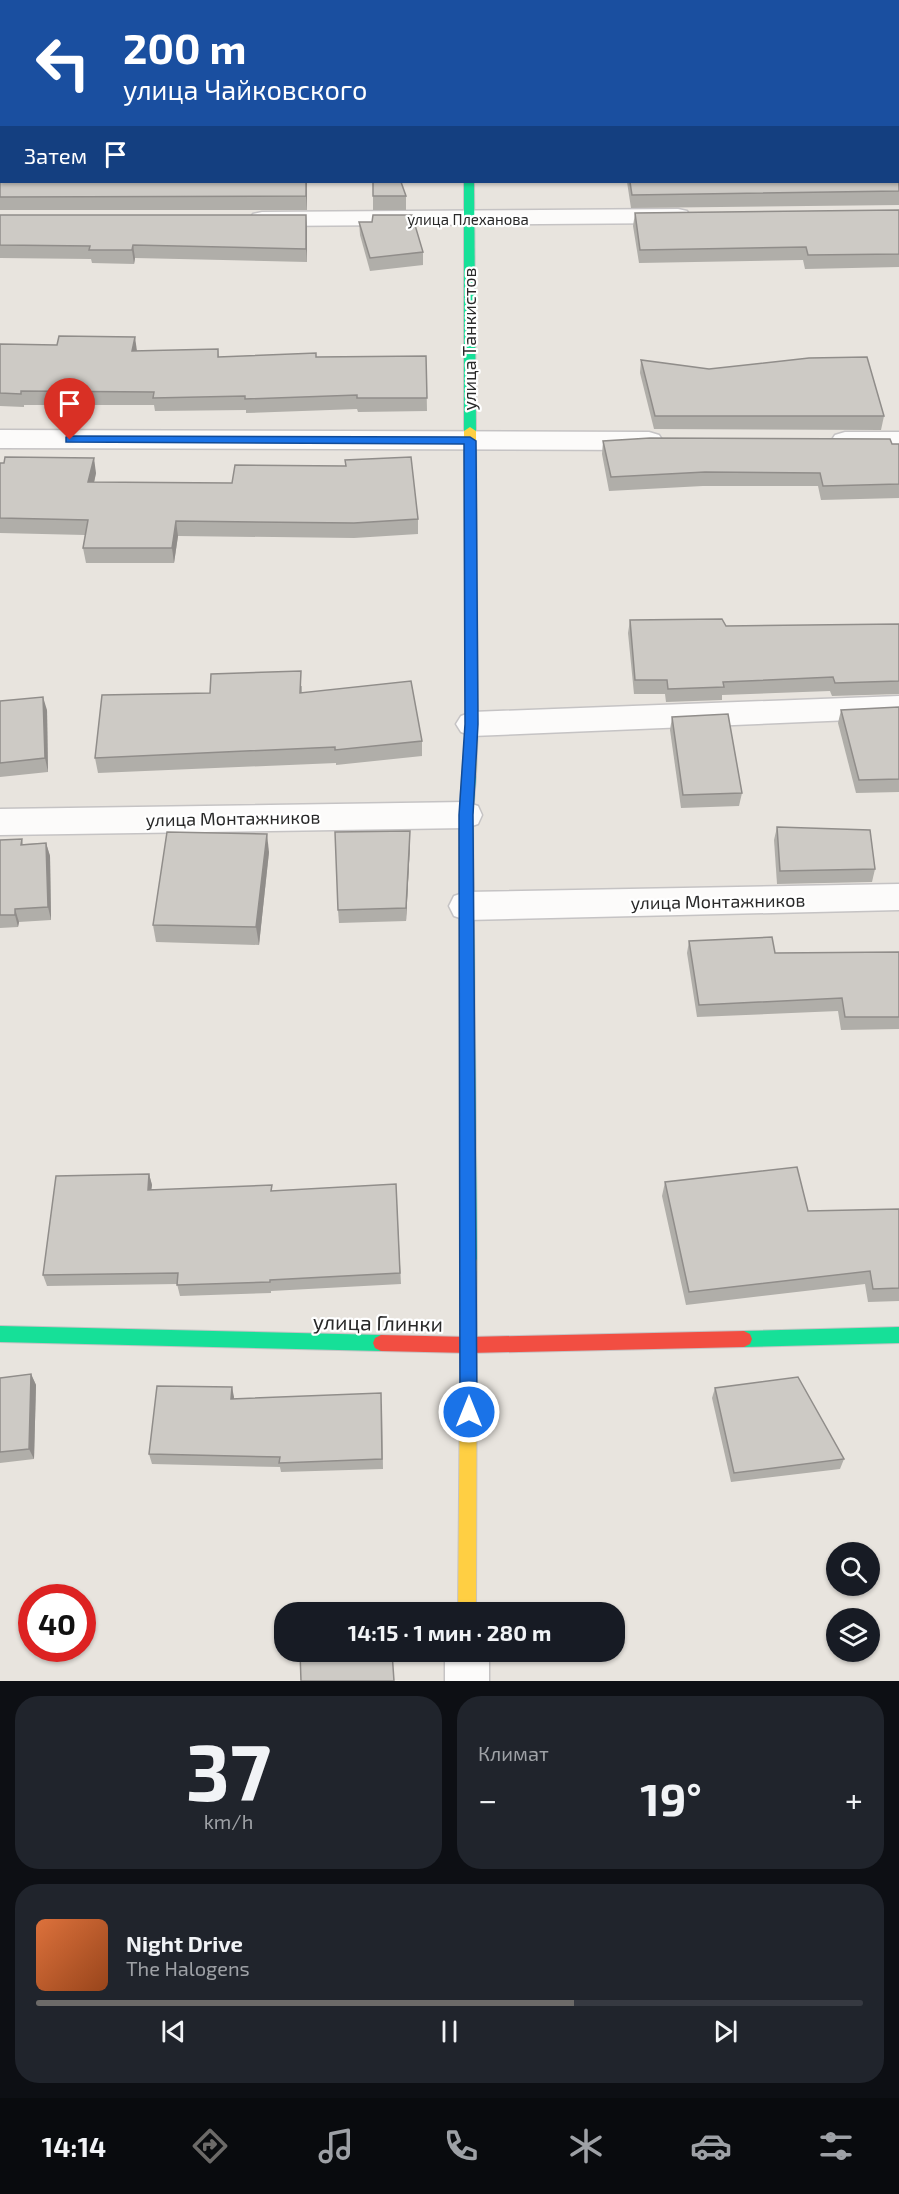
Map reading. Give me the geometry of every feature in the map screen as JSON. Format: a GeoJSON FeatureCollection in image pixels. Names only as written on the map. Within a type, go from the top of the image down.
{"type":"FeatureCollection","features":[{"type":"Feature","properties":{"kind":"street","name":"улица Танкистов"},"geometry":{"type":"LineString","coordinates":[[467,1602],[469,1345],[466,815],[472,724],[469,183]]}},
{"type":"Feature","properties":{"kind":"street","name":"улица Плеханова"},"geometry":{"type":"LineString","coordinates":[[234,219],[696,216]]}},
{"type":"Feature","properties":{"kind":"street"},"geometry":{"type":"LineString","coordinates":[[0,440],[673,441]]}},
{"type":"Feature","properties":{"kind":"street"},"geometry":{"type":"LineString","coordinates":[[816,441],[899,441]]}},
{"type":"Feature","properties":{"kind":"street"},"geometry":{"type":"LineString","coordinates":[[472,724],[899,707]]}},
{"type":"Feature","properties":{"kind":"street","name":"улица Монтажников"},"geometry":{"type":"LineString","coordinates":[[0,822],[466,815]]}},
{"type":"Feature","properties":{"kind":"street","name":"улица Монтажников"},"geometry":{"type":"LineString","coordinates":[[466,906],[899,897]]}},
{"type":"Feature","properties":{"kind":"street","name":"улица Глинки"},"geometry":{"type":"LineString","coordinates":[[0,1334],[469,1345],[899,1335]]}},
{"type":"Feature","properties":{"kind":"street"},"geometry":{"type":"LineString","coordinates":[[467,1662],[467,1681]]}},
{"type":"Feature","properties":{"kind":"building"},"geometry":{"type":"Polygon","coordinates":[[[0,183],[306,183],[306,196],[0,197],[0,183]]]}},
{"type":"Feature","properties":{"kind":"building"},"geometry":{"type":"Polygon","coordinates":[[[373,183],[401,183],[406,196],[373,196],[373,183]]]}},
{"type":"Feature","properties":{"kind":"building"},"geometry":{"type":"Polygon","coordinates":[[[630,183],[899,183],[899,191],[632,195],[630,183]]]}},
{"type":"Feature","properties":{"kind":"building"},"geometry":{"type":"Polygon","coordinates":[[[899,210],[899,254],[808,255],[806,247],[640,250],[635,213],[899,210]]]}},
{"type":"Feature","properties":{"kind":"building"},"geometry":{"type":"Polygon","coordinates":[[[0,215],[306,215],[306,249],[133,245],[132,250],[89,250],[90,246],[0,245],[0,215]]]}},
{"type":"Feature","properties":{"kind":"building"},"geometry":{"type":"Polygon","coordinates":[[[373,215],[412,215],[423,252],[370,258],[359,222],[372,222],[373,215]]]}},
{"type":"Feature","properties":{"kind":"building"},"geometry":{"type":"Polygon","coordinates":[[[59,336],[135,337],[132,351],[218,349],[218,357],[316,353],[316,357],[426,356],[427,398],[357,398],[357,395],[245,399],[245,396],[153,398],[154,392],[21,391],[21,394],[0,393],[0,344],[57,345],[59,336]]]}},
{"type":"Feature","properties":{"kind":"building"},"geometry":{"type":"Polygon","coordinates":[[[867,357],[884,416],[655,416],[641,360],[709,369],[809,358],[867,357]]]}},
{"type":"Feature","properties":{"kind":"building"},"geometry":{"type":"Polygon","coordinates":[[[650,438],[890,439],[892,444],[899,444],[899,484],[823,486],[820,473],[705,472],[611,477],[603,441],[650,438]]]}},
{"type":"Feature","properties":{"kind":"building"},"geometry":{"type":"Polygon","coordinates":[[[5,457],[94,458],[88,482],[232,483],[235,465],[346,466],[345,460],[411,457],[418,519],[354,523],[176,521],[172,548],[83,548],[88,520],[0,518],[0,463],[4,463],[5,457]]]}},
{"type":"Feature","properties":{"kind":"building"},"geometry":{"type":"Polygon","coordinates":[[[722,619],[726,626],[899,624],[899,681],[835,683],[833,677],[723,682],[724,687],[668,689],[667,680],[635,680],[630,620],[722,619]]]}},
{"type":"Feature","properties":{"kind":"building"},"geometry":{"type":"Polygon","coordinates":[[[301,671],[300,693],[411,681],[422,741],[335,750],[335,747],[95,758],[102,695],[210,693],[211,674],[301,671]]]}},
{"type":"Feature","properties":{"kind":"building"},"geometry":{"type":"Polygon","coordinates":[[[43,697],[45,758],[0,763],[0,701],[43,697]]]}},
{"type":"Feature","properties":{"kind":"building"},"geometry":{"type":"Polygon","coordinates":[[[899,707],[899,779],[859,780],[841,710],[899,707]]]}},
{"type":"Feature","properties":{"kind":"building"},"geometry":{"type":"Polygon","coordinates":[[[728,714],[742,793],[683,795],[672,717],[728,714]]]}},
{"type":"Feature","properties":{"kind":"building"},"geometry":{"type":"Polygon","coordinates":[[[777,827],[870,830],[875,869],[780,871],[777,827]]]}},
{"type":"Feature","properties":{"kind":"building"},"geometry":{"type":"Polygon","coordinates":[[[410,831],[406,908],[338,910],[335,832],[410,831]]]}},
{"type":"Feature","properties":{"kind":"building"},"geometry":{"type":"Polygon","coordinates":[[[167,832],[267,834],[256,927],[153,925],[167,832]]]}},
{"type":"Feature","properties":{"kind":"building"},"geometry":{"type":"Polygon","coordinates":[[[22,839],[21,845],[46,843],[48,907],[15,909],[15,915],[0,915],[0,840],[22,839]]]}},
{"type":"Feature","properties":{"kind":"building"},"geometry":{"type":"Polygon","coordinates":[[[772,937],[775,953],[899,952],[899,1017],[845,1017],[842,998],[699,1005],[689,941],[772,937]]]}},
{"type":"Feature","properties":{"kind":"building"},"geometry":{"type":"Polygon","coordinates":[[[797,1167],[808,1211],[899,1209],[899,1288],[873,1289],[870,1271],[689,1292],[665,1182],[797,1167]]]}},
{"type":"Feature","properties":{"kind":"building"},"geometry":{"type":"Polygon","coordinates":[[[149,1174],[148,1190],[272,1185],[271,1191],[396,1184],[400,1273],[270,1280],[270,1282],[177,1285],[178,1273],[43,1275],[56,1176],[149,1174]]]}},
{"type":"Feature","properties":{"kind":"building"},"geometry":{"type":"Polygon","coordinates":[[[31,1374],[29,1449],[0,1452],[0,1378],[31,1374]]]}},
{"type":"Feature","properties":{"kind":"building"},"geometry":{"type":"Polygon","coordinates":[[[798,1377],[844,1459],[734,1473],[715,1388],[798,1377]]]}},
{"type":"Feature","properties":{"kind":"building"},"geometry":{"type":"Polygon","coordinates":[[[157,1386],[232,1387],[231,1399],[381,1393],[382,1459],[279,1463],[280,1457],[149,1454],[157,1386]]]}},
{"type":"Feature","properties":{"kind":"building"},"geometry":{"type":"Polygon","coordinates":[[[300,1662],[393,1662],[394,1681],[301,1681],[300,1662]]]}},
{"type":"Feature","properties":{"kind":"traffic: fast"},"geometry":{"type":"LineString","coordinates":[[469,183],[470,431]]}},
{"type":"Feature","properties":{"kind":"traffic: fast"},"geometry":{"type":"LineString","coordinates":[[469,776],[466,815],[469,1261]]}},
{"type":"Feature","properties":{"kind":"traffic: fast"},"geometry":{"type":"LineString","coordinates":[[0,1334],[381,1343]]}},
{"type":"Feature","properties":{"kind":"traffic: fast"},"geometry":{"type":"LineString","coordinates":[[744,1339],[899,1335]]}},
{"type":"Feature","properties":{"kind":"traffic: slow"},"geometry":{"type":"LineString","coordinates":[[469,776],[472,724],[470,431]]}},
{"type":"Feature","properties":{"kind":"traffic: slow"},"geometry":{"type":"LineString","coordinates":[[467,1602],[469,1261]]}},
{"type":"Feature","properties":{"kind":"traffic: jam"},"geometry":{"type":"LineString","coordinates":[[381,1343],[469,1345],[744,1339]]}},
{"type":"Feature","properties":{"kind":"route"},"geometry":{"type":"LineString","coordinates":[[70,440],[470,441],[472,724],[466,815],[469,1412]]}}]}
